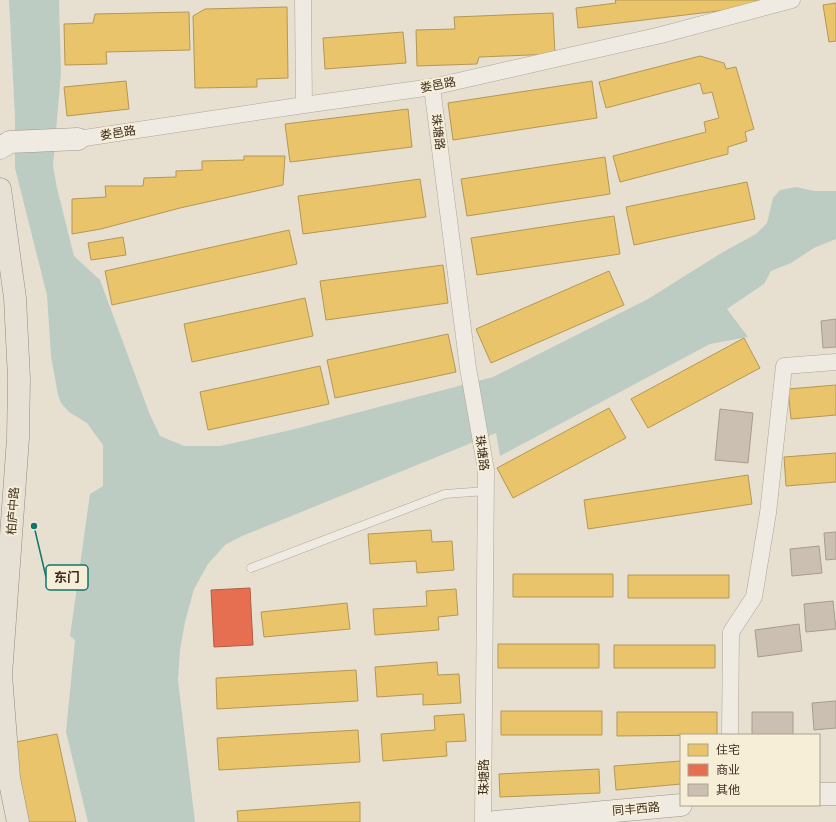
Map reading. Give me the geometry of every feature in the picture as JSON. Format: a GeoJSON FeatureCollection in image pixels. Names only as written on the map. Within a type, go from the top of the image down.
{"type":"FeatureCollection","features":[{"type":"Feature","properties":{"kind":"main road","name":"柏庐中路"},"geometry":{"type":"LineString","coordinates":[[0,189],[15,298],[20,379],[18,438],[1,675],[9,778],[18,822]]}},
{"type":"Feature","properties":{"kind":"street"},"geometry":{"type":"LineString","coordinates":[[303,0],[304,105]]}},
{"type":"Feature","properties":{"kind":"street","name":"娄邑路"},"geometry":{"type":"LineString","coordinates":[[78,139],[304,105],[432,88],[661,35],[792,0]]}},
{"type":"Feature","properties":{"kind":"street","name":"珠塘路"},"geometry":{"type":"LineString","coordinates":[[432,88],[468,368],[486,470],[483,822]]}},
{"type":"Feature","properties":{"kind":"street"},"geometry":{"type":"LineString","coordinates":[[5,145],[78,139]]}},
{"type":"Feature","properties":{"kind":"street"},"geometry":{"type":"LineString","coordinates":[[730,734],[731,632],[754,597],[768,513],[784,366],[836,362]]}},
{"type":"Feature","properties":{"kind":"street"},"geometry":{"type":"LineString","coordinates":[[820,794],[836,794]]}},
{"type":"Feature","properties":{"kind":"street","name":"同丰西路"},"geometry":{"type":"LineString","coordinates":[[495,822],[680,804]]}},
{"type":"Feature","properties":{"kind":"lane"},"geometry":{"type":"LineString","coordinates":[[251,568],[445,494],[486,491]]}},
{"type":"Feature","properties":{"kind":"shaded area"},"geometry":{"type":"Polygon","coordinates":[[[9,0],[59,0],[61,73],[53,166],[74,256],[100,280],[150,415],[160,436],[184,446],[220,446],[291,430],[493,377],[648,299],[723,252],[756,234],[767,223],[773,198],[780,190],[796,187],[814,191],[836,191],[836,239],[814,248],[791,263],[771,271],[764,284],[727,309],[748,337],[710,344],[500,456],[496,433],[242,536],[225,545],[208,564],[194,589],[185,622],[180,650],[178,680],[195,822],[88,822],[66,732],[75,640],[70,636],[90,494],[103,486],[103,445],[87,423],[69,412],[61,403],[58,395],[51,356],[47,295],[15,168],[15,117],[9,0]]]}},
{"type":"Feature","properties":{"kind":"building: 住宅"},"geometry":{"type":"Polygon","coordinates":[[[615,0],[759,0],[759,6],[578,28],[576,8],[616,3],[615,0]]]}},
{"type":"Feature","properties":{"kind":"building: 住宅"},"geometry":{"type":"Polygon","coordinates":[[[836,3],[836,41],[829,42],[823,5],[836,3]]]}},
{"type":"Feature","properties":{"kind":"building: 住宅"},"geometry":{"type":"Polygon","coordinates":[[[287,7],[288,78],[257,79],[257,87],[195,88],[193,16],[205,9],[287,7]]]}},
{"type":"Feature","properties":{"kind":"building: 住宅"},"geometry":{"type":"Polygon","coordinates":[[[189,12],[190,50],[106,52],[107,64],[65,65],[64,24],[93,23],[95,14],[189,12]]]}},
{"type":"Feature","properties":{"kind":"building: 住宅"},"geometry":{"type":"Polygon","coordinates":[[[553,13],[555,54],[479,57],[477,64],[417,66],[416,30],[455,29],[454,17],[553,13]]]}},
{"type":"Feature","properties":{"kind":"building: 住宅"},"geometry":{"type":"Polygon","coordinates":[[[403,32],[406,63],[325,69],[323,38],[403,32]]]}},
{"type":"Feature","properties":{"kind":"building: 住宅"},"geometry":{"type":"Polygon","coordinates":[[[700,56],[724,63],[726,69],[736,67],[754,129],[745,132],[747,141],[728,147],[728,154],[620,182],[613,156],[706,132],[704,122],[719,118],[712,92],[703,94],[700,83],[606,108],[599,82],[700,56]]]}},
{"type":"Feature","properties":{"kind":"building: 住宅"},"geometry":{"type":"Polygon","coordinates":[[[126,81],[129,109],[67,116],[64,87],[126,81]]]}},
{"type":"Feature","properties":{"kind":"building: 住宅"},"geometry":{"type":"Polygon","coordinates":[[[592,81],[597,118],[453,140],[448,103],[592,81]]]}},
{"type":"Feature","properties":{"kind":"building: 住宅"},"geometry":{"type":"Polygon","coordinates":[[[408,109],[412,147],[290,162],[285,124],[408,109]]]}},
{"type":"Feature","properties":{"kind":"building: 住宅"},"geometry":{"type":"Polygon","coordinates":[[[244,156],[285,156],[283,185],[180,208],[101,229],[72,234],[72,199],[106,197],[105,186],[143,186],[144,178],[176,177],[176,171],[202,170],[202,161],[244,160],[244,156]]]}},
{"type":"Feature","properties":{"kind":"building: 住宅"},"geometry":{"type":"Polygon","coordinates":[[[605,157],[610,194],[467,216],[461,179],[605,157]]]}},
{"type":"Feature","properties":{"kind":"building: 住宅"},"geometry":{"type":"Polygon","coordinates":[[[420,179],[426,217],[303,234],[298,196],[420,179]]]}},
{"type":"Feature","properties":{"kind":"building: 住宅"},"geometry":{"type":"Polygon","coordinates":[[[747,182],[755,219],[634,245],[626,207],[747,182]]]}},
{"type":"Feature","properties":{"kind":"building: 住宅"},"geometry":{"type":"Polygon","coordinates":[[[614,216],[620,254],[477,275],[471,238],[614,216]]]}},
{"type":"Feature","properties":{"kind":"building: 住宅"},"geometry":{"type":"Polygon","coordinates":[[[289,230],[297,264],[112,305],[105,271],[289,230]]]}},
{"type":"Feature","properties":{"kind":"building: 住宅"},"geometry":{"type":"Polygon","coordinates":[[[123,237],[126,255],[91,260],[88,243],[123,237]]]}},
{"type":"Feature","properties":{"kind":"building: 住宅"},"geometry":{"type":"Polygon","coordinates":[[[443,265],[448,303],[326,320],[320,281],[443,265]]]}},
{"type":"Feature","properties":{"kind":"building: 住宅"},"geometry":{"type":"Polygon","coordinates":[[[609,271],[624,305],[491,363],[476,329],[609,271]]]}},
{"type":"Feature","properties":{"kind":"building: 住宅"},"geometry":{"type":"Polygon","coordinates":[[[305,298],[313,336],[192,362],[184,324],[305,298]]]}},
{"type":"Feature","properties":{"kind":"building: 住宅"},"geometry":{"type":"Polygon","coordinates":[[[448,334],[456,372],[335,398],[327,360],[448,334]]]}},
{"type":"Feature","properties":{"kind":"building: 住宅"},"geometry":{"type":"Polygon","coordinates":[[[744,338],[760,368],[648,428],[631,399],[744,338]]]}},
{"type":"Feature","properties":{"kind":"building: 住宅"},"geometry":{"type":"Polygon","coordinates":[[[320,366],[329,404],[208,430],[200,392],[320,366]]]}},
{"type":"Feature","properties":{"kind":"building: 住宅"},"geometry":{"type":"Polygon","coordinates":[[[836,385],[836,415],[791,419],[788,389],[836,385]]]}},
{"type":"Feature","properties":{"kind":"building: 住宅"},"geometry":{"type":"Polygon","coordinates":[[[609,408],[626,438],[513,498],[497,468],[609,408]]]}},
{"type":"Feature","properties":{"kind":"building: 住宅"},"geometry":{"type":"Polygon","coordinates":[[[836,453],[836,482],[786,486],[784,457],[836,453]]]}},
{"type":"Feature","properties":{"kind":"building: 住宅"},"geometry":{"type":"Polygon","coordinates":[[[748,475],[752,504],[588,529],[584,500],[748,475]]]}},
{"type":"Feature","properties":{"kind":"building: 住宅"},"geometry":{"type":"Polygon","coordinates":[[[431,530],[432,542],[452,541],[454,570],[417,573],[416,561],[370,564],[368,534],[431,530]]]}},
{"type":"Feature","properties":{"kind":"building: 住宅"},"geometry":{"type":"Polygon","coordinates":[[[513,574],[613,574],[613,597],[513,597],[513,574]]]}},
{"type":"Feature","properties":{"kind":"building: 住宅"},"geometry":{"type":"Polygon","coordinates":[[[628,575],[729,575],[729,598],[628,598],[628,575]]]}},
{"type":"Feature","properties":{"kind":"building: 住宅"},"geometry":{"type":"Polygon","coordinates":[[[456,589],[458,615],[438,617],[439,630],[375,635],[373,609],[427,606],[426,591],[456,589]]]}},
{"type":"Feature","properties":{"kind":"building: 住宅"},"geometry":{"type":"Polygon","coordinates":[[[347,603],[350,629],[264,637],[261,612],[347,603]]]}},
{"type":"Feature","properties":{"kind":"building: 住宅"},"geometry":{"type":"Polygon","coordinates":[[[498,644],[599,644],[599,668],[498,668],[498,644]]]}},
{"type":"Feature","properties":{"kind":"building: 住宅"},"geometry":{"type":"Polygon","coordinates":[[[614,645],[715,645],[715,668],[614,668],[614,645]]]}},
{"type":"Feature","properties":{"kind":"building: 住宅"},"geometry":{"type":"Polygon","coordinates":[[[437,662],[438,675],[459,674],[461,703],[423,705],[423,694],[377,697],[375,667],[437,662]]]}},
{"type":"Feature","properties":{"kind":"building: 住宅"},"geometry":{"type":"Polygon","coordinates":[[[356,670],[358,701],[217,709],[216,678],[356,670]]]}},
{"type":"Feature","properties":{"kind":"building: 住宅"},"geometry":{"type":"Polygon","coordinates":[[[501,711],[602,711],[602,735],[501,735],[501,711]]]}},
{"type":"Feature","properties":{"kind":"building: 住宅"},"geometry":{"type":"Polygon","coordinates":[[[617,712],[717,712],[717,734],[617,736],[617,712]]]}},
{"type":"Feature","properties":{"kind":"building: 住宅"},"geometry":{"type":"Polygon","coordinates":[[[464,714],[466,741],[446,742],[447,756],[383,761],[381,734],[435,730],[434,716],[464,714]]]}},
{"type":"Feature","properties":{"kind":"building: 住宅"},"geometry":{"type":"Polygon","coordinates":[[[358,730],[360,762],[219,770],[217,738],[358,730]]]}},
{"type":"Feature","properties":{"kind":"building: 住宅"},"geometry":{"type":"Polygon","coordinates":[[[57,734],[76,822],[28,822],[11,743],[57,734]]]}},
{"type":"Feature","properties":{"kind":"building: 住宅"},"geometry":{"type":"Polygon","coordinates":[[[680,761],[680,784],[616,790],[614,766],[680,761]]]}},
{"type":"Feature","properties":{"kind":"building: 住宅"},"geometry":{"type":"Polygon","coordinates":[[[599,769],[600,793],[500,797],[499,774],[599,769]]]}},
{"type":"Feature","properties":{"kind":"building: 住宅"},"geometry":{"type":"Polygon","coordinates":[[[360,802],[360,822],[238,822],[237,811],[360,802]]]}},
{"type":"Feature","properties":{"kind":"building: 商业"},"geometry":{"type":"Polygon","coordinates":[[[250,588],[253,645],[214,647],[211,590],[250,588]]]}},
{"type":"Feature","properties":{"kind":"building: 其他"},"geometry":{"type":"Polygon","coordinates":[[[836,319],[836,347],[823,348],[821,321],[836,319]]]}},
{"type":"Feature","properties":{"kind":"building: 其他"},"geometry":{"type":"Polygon","coordinates":[[[720,409],[753,413],[748,463],[715,460],[720,409]]]}},
{"type":"Feature","properties":{"kind":"building: 其他"},"geometry":{"type":"Polygon","coordinates":[[[836,532],[836,559],[826,560],[824,533],[836,532]]]}},
{"type":"Feature","properties":{"kind":"building: 其他"},"geometry":{"type":"Polygon","coordinates":[[[819,546],[822,573],[792,576],[790,549],[819,546]]]}},
{"type":"Feature","properties":{"kind":"building: 其他"},"geometry":{"type":"Polygon","coordinates":[[[833,601],[836,629],[806,632],[804,604],[833,601]]]}},
{"type":"Feature","properties":{"kind":"building: 其他"},"geometry":{"type":"Polygon","coordinates":[[[799,624],[802,651],[758,657],[755,630],[799,624]]]}},
{"type":"Feature","properties":{"kind":"building: 其他"},"geometry":{"type":"Polygon","coordinates":[[[836,701],[836,728],[814,730],[812,703],[836,701]]]}},
{"type":"Feature","properties":{"kind":"building: 其他"},"geometry":{"type":"Polygon","coordinates":[[[752,712],[793,712],[793,734],[752,734],[752,712]]]}},
{"type":"Feature","properties":{"kind":"place","name":"东门"},"geometry":{"type":"Point","coordinates":[34,526]}}]}
